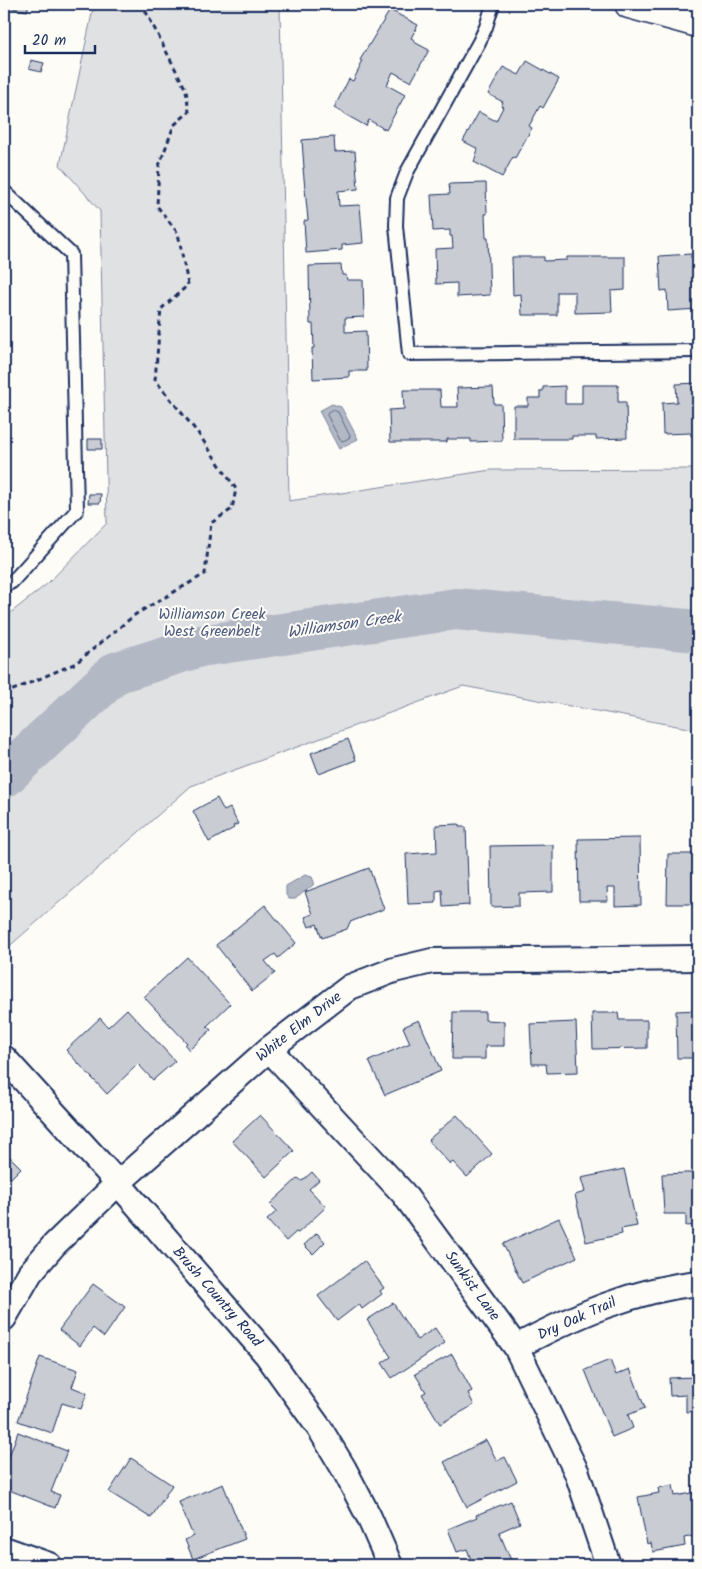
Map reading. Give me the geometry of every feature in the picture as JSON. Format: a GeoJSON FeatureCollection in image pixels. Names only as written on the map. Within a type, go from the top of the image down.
{"type":"FeatureCollection","features":[{"type":"Feature","properties":{"kind":"main road"},"geometry":{"type":"LineString","coordinates":[[629,4],[698,23]]}},
{"type":"Feature","properties":{"kind":"street","name":"White Elm Drive"},"geometry":{"type":"LineString","coordinates":[[4,1318],[30,1273],[54,1245],[118,1183],[269,1049],[350,987],[394,970],[432,960],[698,958]]}},
{"type":"Feature","properties":{"kind":"street","name":"Sunkist Lane"},"geometry":{"type":"LineString","coordinates":[[269,1049],[403,1193],[516,1347],[577,1473],[608,1565]]}},
{"type":"Feature","properties":{"kind":"street","name":"Brush Country Road"},"geometry":{"type":"LineString","coordinates":[[4,1058],[118,1183],[267,1355],[320,1429],[369,1517],[390,1565]]}},
{"type":"Feature","properties":{"kind":"street","name":"Dry Oak Trail"},"geometry":{"type":"LineString","coordinates":[[516,1347],[598,1307],[628,1297],[677,1286],[698,1284]]}},
{"type":"Feature","properties":{"kind":"street"},"geometry":{"type":"LineString","coordinates":[[4,1549],[49,1565]]}},
{"type":"Feature","properties":{"kind":"lane"},"geometry":{"type":"LineString","coordinates":[[493,4],[479,42],[407,172],[397,198],[396,226],[409,354],[698,351]]}},
{"type":"Feature","properties":{"kind":"lane"},"geometry":{"type":"LineString","coordinates":[[4,191],[70,254],[77,510],[12,582],[4,586]]}},
{"type":"Feature","properties":{"kind":"path"},"geometry":{"type":"LineString","coordinates":[[4,694],[76,663],[136,614],[205,574],[211,524],[232,510],[236,489],[198,433],[155,380],[161,309],[188,286],[178,233],[157,206],[159,166],[174,125],[189,112],[186,90],[142,4]]}},
{"type":"Feature","properties":{"kind":"green space","name":"Williamson Creek West Greenbelt"},"geometry":{"type":"Polygon","coordinates":[[[94,4],[280,4],[289,501],[491,470],[698,469],[698,730],[463,686],[191,786],[4,951],[4,618],[47,584],[107,523],[100,211],[60,165],[94,4]]]}},
{"type":"Feature","properties":{"kind":"water"},"geometry":{"type":"Polygon","coordinates":[[[332,404],[341,407],[358,439],[339,449],[319,411],[332,404]]]}},
{"type":"Feature","properties":{"kind":"water"},"geometry":{"type":"Polygon","coordinates":[[[305,875],[312,877],[313,885],[295,899],[289,899],[286,895],[286,886],[305,875]]]}},
{"type":"Feature","properties":{"kind":"building"},"geometry":{"type":"Polygon","coordinates":[[[4,4],[29,4],[27,11],[4,6],[4,4]]]}},
{"type":"Feature","properties":{"kind":"building"},"geometry":{"type":"Polygon","coordinates":[[[390,10],[418,25],[411,38],[415,40],[414,42],[429,50],[411,82],[393,72],[387,85],[405,95],[386,130],[369,120],[366,126],[334,108],[349,79],[353,81],[363,61],[360,60],[390,10]]]}},
{"type":"Feature","properties":{"kind":"building"},"geometry":{"type":"Polygon","coordinates":[[[31,60],[44,63],[41,72],[29,69],[31,60]]]}},
{"type":"Feature","properties":{"kind":"building"},"geometry":{"type":"Polygon","coordinates":[[[527,61],[559,79],[543,108],[540,106],[529,126],[532,128],[502,177],[474,162],[478,149],[463,141],[479,112],[496,121],[503,107],[501,106],[503,102],[488,94],[503,67],[519,75],[527,61]]]}},
{"type":"Feature","properties":{"kind":"building"},"geometry":{"type":"Polygon","coordinates":[[[334,137],[335,152],[355,151],[358,189],[338,191],[339,206],[360,205],[363,243],[342,245],[342,250],[306,253],[304,221],[308,220],[302,140],[334,137]]]}},
{"type":"Feature","properties":{"kind":"building"},"geometry":{"type":"Polygon","coordinates":[[[486,183],[487,214],[485,214],[486,238],[488,238],[490,295],[457,297],[457,283],[436,284],[435,249],[453,248],[450,230],[433,231],[431,195],[450,194],[449,184],[486,183]]]}},
{"type":"Feature","properties":{"kind":"building"},"geometry":{"type":"Polygon","coordinates":[[[691,254],[691,258],[698,258],[698,309],[668,311],[667,290],[661,291],[659,256],[691,254]]]}},
{"type":"Feature","properties":{"kind":"building"},"geometry":{"type":"Polygon","coordinates":[[[512,257],[544,257],[544,261],[567,260],[567,257],[625,257],[625,290],[611,291],[612,312],[575,313],[575,292],[557,292],[557,315],[522,315],[521,294],[513,295],[512,257]]]}},
{"type":"Feature","properties":{"kind":"building"},"geometry":{"type":"Polygon","coordinates":[[[341,265],[342,275],[346,275],[347,280],[363,280],[364,317],[345,318],[345,332],[366,331],[367,371],[349,371],[349,377],[313,379],[312,348],[314,348],[313,324],[310,324],[309,266],[341,265]]]}},
{"type":"Feature","properties":{"kind":"building"},"geometry":{"type":"Polygon","coordinates":[[[698,383],[698,435],[691,436],[691,433],[663,434],[662,403],[677,402],[676,384],[698,383]]]}},
{"type":"Feature","properties":{"kind":"building"},"geometry":{"type":"Polygon","coordinates":[[[582,385],[618,385],[618,402],[626,402],[627,438],[596,439],[596,436],[572,436],[572,439],[514,439],[514,406],[528,406],[528,398],[540,398],[540,391],[543,391],[543,387],[565,386],[565,404],[582,404],[582,385]]]}},
{"type":"Feature","properties":{"kind":"building"},"geometry":{"type":"Polygon","coordinates":[[[493,387],[494,404],[501,404],[502,441],[471,442],[471,439],[447,439],[447,442],[390,442],[389,410],[404,409],[403,390],[440,390],[441,407],[458,407],[457,388],[493,387]]]}},
{"type":"Feature","properties":{"kind":"building"},"geometry":{"type":"Polygon","coordinates":[[[88,439],[102,439],[102,449],[88,449],[88,439]]]}},
{"type":"Feature","properties":{"kind":"building"},"geometry":{"type":"Polygon","coordinates":[[[89,494],[101,494],[100,503],[88,503],[89,494]]]}},
{"type":"Feature","properties":{"kind":"building"},"geometry":{"type":"Polygon","coordinates":[[[348,739],[356,760],[319,774],[311,753],[348,739]]]}},
{"type":"Feature","properties":{"kind":"building"},"geometry":{"type":"Polygon","coordinates":[[[217,798],[224,811],[230,808],[238,824],[209,842],[193,811],[217,798]]]}},
{"type":"Feature","properties":{"kind":"building"},"geometry":{"type":"Polygon","coordinates":[[[459,824],[459,827],[466,827],[469,905],[443,907],[442,890],[436,891],[436,903],[408,904],[406,854],[437,852],[436,825],[459,824]]]}},
{"type":"Feature","properties":{"kind":"building"},"geometry":{"type":"Polygon","coordinates":[[[640,838],[641,905],[615,906],[615,888],[607,888],[608,901],[579,901],[578,839],[640,838]]]}},
{"type":"Feature","properties":{"kind":"building"},"geometry":{"type":"Polygon","coordinates":[[[553,845],[553,892],[519,893],[519,906],[491,907],[490,846],[553,845]]]}},
{"type":"Feature","properties":{"kind":"building"},"geometry":{"type":"Polygon","coordinates":[[[668,854],[698,854],[698,898],[694,898],[694,904],[667,904],[668,854]]]}},
{"type":"Feature","properties":{"kind":"building"},"geometry":{"type":"Polygon","coordinates":[[[369,868],[384,909],[350,922],[347,929],[322,938],[317,924],[309,927],[305,917],[313,914],[305,892],[369,868]]]}},
{"type":"Feature","properties":{"kind":"building"},"geometry":{"type":"Polygon","coordinates":[[[265,905],[296,943],[278,958],[275,954],[265,961],[275,973],[252,991],[216,945],[265,905]]]}},
{"type":"Feature","properties":{"kind":"building"},"geometry":{"type":"Polygon","coordinates":[[[187,957],[230,1004],[207,1026],[211,1030],[189,1050],[185,1045],[187,1043],[144,997],[187,957]]]}},
{"type":"Feature","properties":{"kind":"building"},"geometry":{"type":"Polygon","coordinates":[[[127,1009],[175,1061],[153,1080],[138,1064],[107,1094],[66,1050],[100,1018],[108,1027],[127,1009]]]}},
{"type":"Feature","properties":{"kind":"building"},"geometry":{"type":"Polygon","coordinates":[[[698,1010],[698,1058],[677,1058],[676,1011],[698,1010]]]}},
{"type":"Feature","properties":{"kind":"building"},"geometry":{"type":"Polygon","coordinates":[[[453,1012],[485,1012],[485,1020],[504,1021],[504,1046],[485,1046],[485,1059],[452,1059],[453,1012]]]}},
{"type":"Feature","properties":{"kind":"building"},"geometry":{"type":"Polygon","coordinates":[[[592,1013],[618,1013],[619,1020],[647,1020],[647,1048],[593,1049],[592,1013]]]}},
{"type":"Feature","properties":{"kind":"building"},"geometry":{"type":"Polygon","coordinates":[[[419,1020],[441,1071],[385,1095],[369,1061],[410,1043],[403,1027],[419,1020]]]}},
{"type":"Feature","properties":{"kind":"building"},"geometry":{"type":"Polygon","coordinates":[[[576,1022],[578,1072],[547,1073],[546,1064],[532,1064],[530,1024],[576,1022]]]}},
{"type":"Feature","properties":{"kind":"building"},"geometry":{"type":"Polygon","coordinates":[[[260,1115],[294,1151],[266,1177],[232,1141],[260,1115]]]}},
{"type":"Feature","properties":{"kind":"building"},"geometry":{"type":"Polygon","coordinates":[[[457,1115],[492,1154],[467,1177],[453,1162],[450,1164],[428,1140],[457,1115]]]}},
{"type":"Feature","properties":{"kind":"building"},"geometry":{"type":"Polygon","coordinates":[[[4,1151],[21,1168],[4,1185],[4,1151]]]}},
{"type":"Feature","properties":{"kind":"building"},"geometry":{"type":"Polygon","coordinates":[[[624,1169],[637,1226],[621,1229],[622,1234],[586,1242],[575,1195],[585,1192],[581,1178],[624,1169]]]}},
{"type":"Feature","properties":{"kind":"building"},"geometry":{"type":"Polygon","coordinates":[[[312,1172],[319,1180],[309,1189],[326,1207],[298,1233],[296,1232],[286,1241],[267,1220],[277,1211],[270,1204],[298,1178],[302,1181],[312,1172]]]}},
{"type":"Feature","properties":{"kind":"building"},"geometry":{"type":"Polygon","coordinates":[[[698,1173],[698,1225],[686,1226],[686,1214],[664,1214],[662,1174],[698,1173]]]}},
{"type":"Feature","properties":{"kind":"building"},"geometry":{"type":"Polygon","coordinates":[[[559,1218],[577,1257],[522,1283],[503,1244],[559,1218]]]}},
{"type":"Feature","properties":{"kind":"building"},"geometry":{"type":"Polygon","coordinates":[[[317,1233],[325,1242],[313,1254],[304,1245],[317,1233]]]}},
{"type":"Feature","properties":{"kind":"building"},"geometry":{"type":"Polygon","coordinates":[[[364,1261],[384,1288],[380,1291],[382,1294],[362,1309],[359,1304],[337,1321],[318,1296],[364,1261]]]}},
{"type":"Feature","properties":{"kind":"building"},"geometry":{"type":"Polygon","coordinates":[[[93,1284],[125,1307],[104,1337],[93,1328],[80,1346],[59,1330],[93,1284]]]}},
{"type":"Feature","properties":{"kind":"building"},"geometry":{"type":"Polygon","coordinates":[[[393,1303],[417,1340],[435,1328],[445,1343],[392,1378],[382,1363],[391,1357],[367,1320],[393,1303]]]}},
{"type":"Feature","properties":{"kind":"building"},"geometry":{"type":"Polygon","coordinates":[[[698,1334],[698,1411],[686,1412],[686,1395],[670,1396],[669,1378],[695,1377],[694,1335],[698,1334]]]}},
{"type":"Feature","properties":{"kind":"building"},"geometry":{"type":"Polygon","coordinates":[[[452,1354],[472,1391],[468,1393],[474,1405],[440,1424],[422,1394],[426,1392],[415,1374],[452,1354]]]}},
{"type":"Feature","properties":{"kind":"building"},"geometry":{"type":"Polygon","coordinates":[[[40,1357],[78,1370],[72,1387],[87,1393],[81,1409],[62,1403],[52,1433],[18,1421],[40,1357]]]}},
{"type":"Feature","properties":{"kind":"building"},"geometry":{"type":"Polygon","coordinates":[[[610,1360],[616,1375],[630,1369],[645,1408],[628,1415],[633,1428],[612,1437],[585,1370],[610,1360]]]}},
{"type":"Feature","properties":{"kind":"building"},"geometry":{"type":"Polygon","coordinates":[[[18,1432],[67,1451],[51,1492],[60,1495],[55,1508],[4,1488],[4,1470],[18,1432]]]}},
{"type":"Feature","properties":{"kind":"building"},"geometry":{"type":"Polygon","coordinates":[[[486,1440],[497,1461],[505,1457],[517,1481],[467,1507],[444,1462],[486,1440]]]}},
{"type":"Feature","properties":{"kind":"building"},"geometry":{"type":"Polygon","coordinates":[[[131,1458],[172,1485],[151,1518],[109,1492],[131,1458]]]}},
{"type":"Feature","properties":{"kind":"building"},"geometry":{"type":"Polygon","coordinates":[[[223,1484],[245,1539],[193,1559],[185,1540],[193,1536],[179,1502],[223,1484]]]}},
{"type":"Feature","properties":{"kind":"building"},"geometry":{"type":"Polygon","coordinates":[[[673,1485],[675,1496],[698,1492],[698,1535],[684,1538],[685,1546],[653,1552],[651,1543],[647,1544],[638,1497],[659,1493],[658,1488],[673,1485]]]}},
{"type":"Feature","properties":{"kind":"building"},"geometry":{"type":"Polygon","coordinates":[[[511,1501],[520,1523],[499,1532],[513,1565],[473,1565],[467,1549],[457,1552],[448,1529],[511,1501]]]}},
{"type":"Feature","properties":{"kind":"waterway","name":"Williamson Creek"},"geometry":{"type":"LineString","coordinates":[[4,777],[115,673],[200,646],[456,609],[698,631]]}}]}
